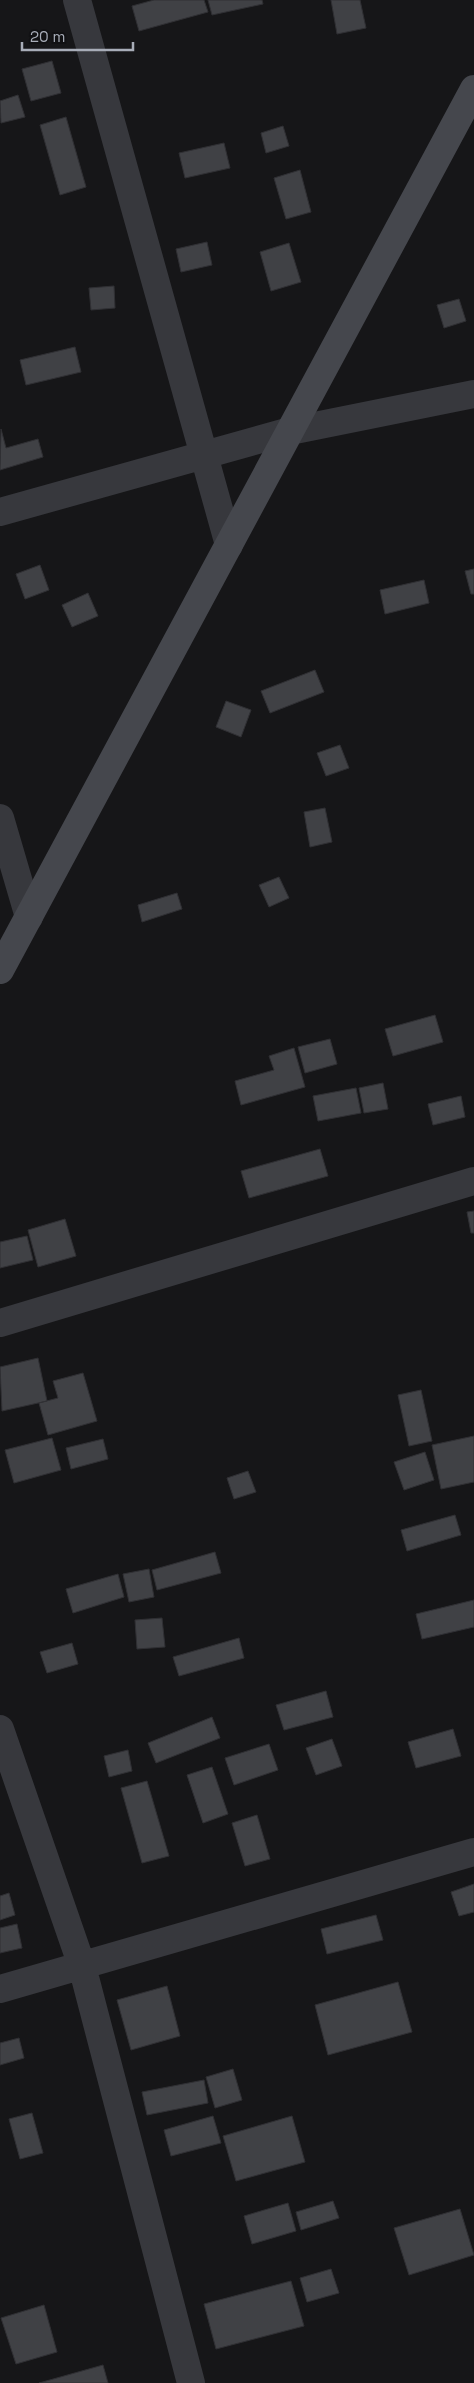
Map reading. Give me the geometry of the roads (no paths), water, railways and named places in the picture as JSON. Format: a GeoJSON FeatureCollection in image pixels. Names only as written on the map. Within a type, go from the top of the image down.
{"type":"FeatureCollection","features":[{"type":"Feature","properties":{"kind":"street"},"geometry":{"type":"LineString","coordinates":[[77,0],[229,545]]}},
{"type":"Feature","properties":{"kind":"street"},"geometry":{"type":"LineString","coordinates":[[0,970],[474,89]]}},
{"type":"Feature","properties":{"kind":"street"},"geometry":{"type":"LineString","coordinates":[[0,512],[290,431],[474,394]]}},
{"type":"Feature","properties":{"kind":"street"},"geometry":{"type":"LineString","coordinates":[[0,818],[28,917]]}},
{"type":"Feature","properties":{"kind":"street"},"geometry":{"type":"LineString","coordinates":[[0,1323],[474,1181]]}},
{"type":"Feature","properties":{"kind":"street"},"geometry":{"type":"LineString","coordinates":[[0,1729],[82,1966],[191,2383]]}},
{"type":"Feature","properties":{"kind":"street"},"geometry":{"type":"LineString","coordinates":[[0,1989],[474,1852]]}}]}
